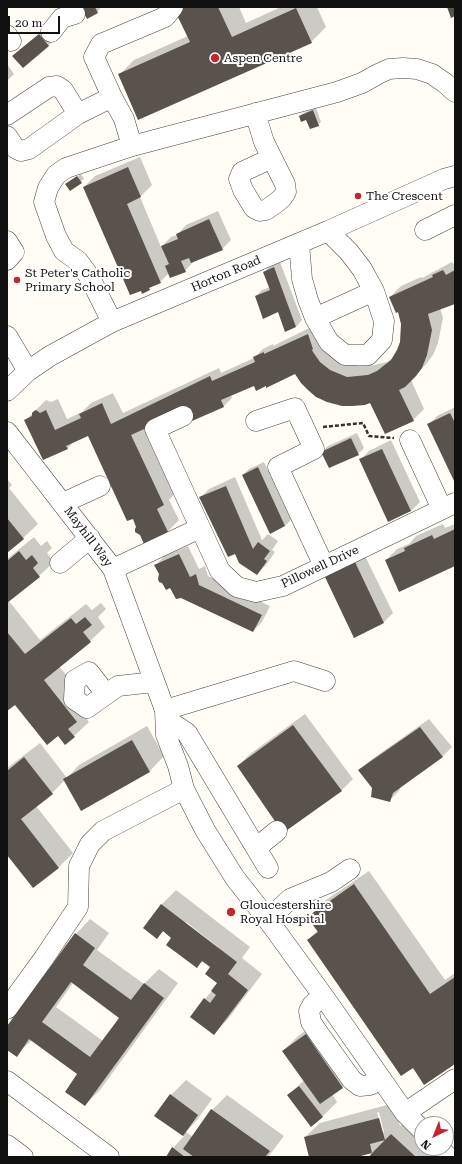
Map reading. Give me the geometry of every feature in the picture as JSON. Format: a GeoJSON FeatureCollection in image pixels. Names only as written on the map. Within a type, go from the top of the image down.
{"type":"FeatureCollection","features":[{"type":"Feature","properties":{"kind":"street"},"geometry":{"type":"LineString","coordinates":[[132,146],[124,119],[112,97],[94,57],[101,44],[165,17],[173,7]]}},
{"type":"Feature","properties":{"kind":"street"},"geometry":{"type":"LineString","coordinates":[[112,322],[89,276],[78,261],[64,251],[56,236],[44,202],[48,188],[56,175],[66,168],[132,146],[337,92],[362,83],[389,69],[417,69],[432,74],[455,92]]}},
{"type":"Feature","properties":{"kind":"street"},"geometry":{"type":"LineString","coordinates":[[7,115],[49,87],[57,86],[63,90],[78,114]]}},
{"type":"Feature","properties":{"kind":"street"},"geometry":{"type":"LineString","coordinates":[[7,136],[15,148],[21,151],[29,149],[78,114],[112,97]]}},
{"type":"Feature","properties":{"kind":"street"},"geometry":{"type":"LineString","coordinates":[[255,113],[264,142],[272,158]]}},
{"type":"Feature","properties":{"kind":"street","name":"Horton Road"},"geometry":{"type":"LineString","coordinates":[[7,391],[28,371],[50,356],[112,322],[299,244],[444,179],[455,176]]}},
{"type":"Feature","properties":{"kind":"street"},"geometry":{"type":"LineString","coordinates":[[425,230],[455,215]]}},
{"type":"Feature","properties":{"kind":"street"},"geometry":{"type":"LineString","coordinates":[[299,244],[302,279],[308,300],[315,318],[329,342],[345,355],[368,354],[382,340],[384,321],[374,292],[362,269],[349,252],[328,231]]}},
{"type":"Feature","properties":{"kind":"street"},"geometry":{"type":"LineString","coordinates":[[7,241],[14,252],[7,260]]}},
{"type":"Feature","properties":{"kind":"street"},"geometry":{"type":"LineString","coordinates":[[315,318],[374,292]]}},
{"type":"Feature","properties":{"kind":"street"},"geometry":{"type":"LineString","coordinates":[[7,336],[28,371]]}},
{"type":"Feature","properties":{"kind":"street"},"geometry":{"type":"LineString","coordinates":[[256,421],[295,408],[305,429],[314,449],[278,467],[324,566]]}},
{"type":"Feature","properties":{"kind":"street","name":"Pillowell Drive"},"geometry":{"type":"LineString","coordinates":[[183,416],[155,429],[220,571],[237,587],[256,592],[283,586],[448,506],[410,440]]}},
{"type":"Feature","properties":{"kind":"street","name":"Mayhill Way"},"geometry":{"type":"LineString","coordinates":[[7,432],[113,569],[164,711],[166,735],[178,766],[184,789],[205,830],[235,878],[268,920],[405,1113],[414,1122]]}},
{"type":"Feature","properties":{"kind":"street"},"geometry":{"type":"LineString","coordinates":[[63,503],[100,486]]}},
{"type":"Feature","properties":{"kind":"street"},"geometry":{"type":"LineString","coordinates":[[113,569],[200,528]]}},
{"type":"Feature","properties":{"kind":"street"},"geometry":{"type":"LineString","coordinates":[[60,563],[90,538]]}},
{"type":"Feature","properties":{"kind":"street"},"geometry":{"type":"LineString","coordinates":[[268,868],[187,733],[175,724],[164,711],[294,671],[325,681]]}},
{"type":"Feature","properties":{"kind":"street"},"geometry":{"type":"LineString","coordinates":[[106,694],[118,686],[154,682]]}},
{"type":"Feature","properties":{"kind":"street"},"geometry":{"type":"LineString","coordinates":[[7,1009],[48,953],[84,911],[79,866],[90,844],[103,831],[184,789]]}},
{"type":"Feature","properties":{"kind":"street"},"geometry":{"type":"LineString","coordinates":[[256,848],[277,831]]}},
{"type":"Feature","properties":{"kind":"street"},"geometry":{"type":"LineString","coordinates":[[268,920],[290,899],[331,882],[350,869]]}},
{"type":"Feature","properties":{"kind":"street"},"geometry":{"type":"LineString","coordinates":[[405,1113],[455,1079]]}},
{"type":"Feature","properties":{"kind":"street"},"geometry":{"type":"LineString","coordinates":[[7,1081],[109,1157]]}},
{"type":"Feature","properties":{"kind":"street"},"geometry":{"type":"LineString","coordinates":[[7,1145],[23,1157]]}},
{"type":"Feature","properties":{"kind":"path"},"geometry":{"type":"LineString","coordinates":[[305,429],[363,423],[369,436],[410,440]]}},
{"type":"Feature","properties":{"kind":"building"},"geometry":{"type":"Polygon","coordinates":[[[81,7],[95,7],[98,13],[87,19],[81,7]]]}},
{"type":"Feature","properties":{"kind":"building","name":"Aspen Centre"},"geometry":{"type":"Polygon","coordinates":[[[184,7],[218,7],[232,37],[296,8],[312,43],[138,120],[118,74],[190,42],[175,11],[184,7]]]}},
{"type":"Feature","properties":{"kind":"building"},"geometry":{"type":"Polygon","coordinates":[[[447,7],[455,7],[455,16],[451,18],[447,7]]]}},
{"type":"Feature","properties":{"kind":"building"},"geometry":{"type":"Polygon","coordinates":[[[39,34],[49,46],[23,68],[12,56],[39,34]]]}},
{"type":"Feature","properties":{"kind":"building"},"geometry":{"type":"Polygon","coordinates":[[[313,110],[319,126],[310,129],[306,120],[301,122],[299,116],[313,110]]]}},
{"type":"Feature","properties":{"kind":"building"},"geometry":{"type":"Polygon","coordinates":[[[128,167],[141,197],[127,204],[161,283],[149,288],[150,290],[142,294],[141,291],[130,295],[83,187],[128,167]]]}},
{"type":"Feature","properties":{"kind":"building"},"geometry":{"type":"Polygon","coordinates":[[[77,176],[82,183],[70,191],[65,184],[77,176]]]}},
{"type":"Feature","properties":{"kind":"building"},"geometry":{"type":"Polygon","coordinates":[[[209,219],[223,250],[191,263],[189,258],[181,261],[186,272],[170,278],[165,266],[169,264],[161,246],[178,239],[176,234],[209,219]]]}},
{"type":"Feature","properties":{"kind":"building"},"geometry":{"type":"Polygon","coordinates":[[[274,267],[296,327],[285,332],[278,312],[263,319],[255,296],[270,290],[263,272],[274,267]]]}},
{"type":"Feature","properties":{"kind":"building"},"geometry":{"type":"Polygon","coordinates":[[[443,270],[446,275],[455,270],[455,304],[428,314],[432,330],[427,355],[422,368],[416,376],[405,387],[399,390],[414,421],[385,434],[370,403],[365,405],[342,406],[327,402],[316,397],[308,390],[295,374],[266,388],[266,386],[256,391],[254,386],[221,400],[224,407],[192,421],[186,410],[131,435],[164,505],[157,509],[168,532],[144,544],[140,535],[135,532],[136,527],[133,519],[127,521],[88,436],[66,446],[68,449],[43,460],[24,420],[32,416],[32,413],[36,410],[40,413],[46,410],[55,430],[81,418],[79,414],[102,403],[111,424],[210,376],[212,381],[255,362],[253,357],[264,352],[264,354],[308,334],[313,352],[320,362],[330,370],[347,377],[368,375],[377,371],[391,360],[400,342],[401,324],[398,312],[396,313],[389,297],[433,277],[432,275],[443,270]]]}},
{"type":"Feature","properties":{"kind":"building"},"geometry":{"type":"Polygon","coordinates":[[[450,413],[455,423],[455,483],[427,424],[450,413]]]}},
{"type":"Feature","properties":{"kind":"building"},"geometry":{"type":"Polygon","coordinates":[[[351,438],[359,455],[329,468],[321,452],[351,438]]]}},
{"type":"Feature","properties":{"kind":"building"},"geometry":{"type":"Polygon","coordinates":[[[382,449],[411,511],[388,522],[359,459],[382,449]]]}},
{"type":"Feature","properties":{"kind":"building"},"geometry":{"type":"Polygon","coordinates":[[[258,467],[285,526],[270,534],[242,475],[258,467]]]}},
{"type":"Feature","properties":{"kind":"building"},"geometry":{"type":"Polygon","coordinates":[[[226,486],[253,549],[258,542],[270,551],[264,559],[267,561],[257,575],[239,563],[235,554],[228,557],[199,497],[226,486]]]}},
{"type":"Feature","properties":{"kind":"building"},"geometry":{"type":"Polygon","coordinates":[[[7,518],[24,539],[7,553],[7,518]]]}},
{"type":"Feature","properties":{"kind":"building"},"geometry":{"type":"Polygon","coordinates":[[[455,529],[455,566],[399,592],[385,560],[405,551],[404,548],[432,535],[434,539],[455,529]]]}},
{"type":"Feature","properties":{"kind":"building"},"geometry":{"type":"Polygon","coordinates":[[[19,551],[26,560],[32,555],[38,563],[33,568],[40,577],[7,603],[7,561],[19,551]]]}},
{"type":"Feature","properties":{"kind":"building"},"geometry":{"type":"Polygon","coordinates":[[[179,554],[190,577],[196,574],[199,585],[262,615],[253,632],[181,598],[176,599],[170,588],[166,590],[162,583],[159,582],[159,574],[154,565],[179,554]]]}},
{"type":"Feature","properties":{"kind":"building"},"geometry":{"type":"Polygon","coordinates":[[[355,562],[384,623],[354,638],[325,577],[355,562]]]}},
{"type":"Feature","properties":{"kind":"building"},"geometry":{"type":"Polygon","coordinates":[[[85,617],[92,625],[83,632],[91,642],[44,680],[77,722],[68,729],[75,737],[65,745],[58,736],[47,745],[15,705],[7,711],[7,632],[25,654],[71,618],[76,624],[85,617]]]}},
{"type":"Feature","properties":{"kind":"building"},"geometry":{"type":"Polygon","coordinates":[[[293,725],[342,791],[283,833],[237,766],[293,725]]]}},
{"type":"Feature","properties":{"kind":"building"},"geometry":{"type":"Polygon","coordinates":[[[420,727],[443,757],[393,793],[390,802],[371,797],[372,788],[358,770],[420,727]]]}},
{"type":"Feature","properties":{"kind":"building"},"geometry":{"type":"Polygon","coordinates":[[[132,740],[150,772],[81,811],[63,779],[132,740]]]}},
{"type":"Feature","properties":{"kind":"building"},"geometry":{"type":"Polygon","coordinates":[[[24,757],[53,794],[21,819],[59,868],[33,888],[7,855],[7,771],[24,757]]]}},
{"type":"Feature","properties":{"kind":"building"},"geometry":{"type":"Polygon","coordinates":[[[354,884],[430,994],[455,977],[455,1064],[424,1085],[413,1068],[401,1076],[307,940],[318,932],[307,917],[354,884]]]}},
{"type":"Feature","properties":{"kind":"building"},"geometry":{"type":"Polygon","coordinates":[[[161,904],[237,962],[228,974],[248,990],[214,1035],[190,1017],[204,998],[210,1003],[216,995],[211,991],[217,983],[205,974],[210,967],[202,961],[197,968],[166,945],[171,938],[163,931],[157,939],[143,928],[161,904]]]}},
{"type":"Feature","properties":{"kind":"building"},"geometry":{"type":"Polygon","coordinates":[[[75,933],[95,948],[83,965],[131,1000],[144,983],[164,998],[85,1106],[65,1092],[77,1074],[29,1039],[17,1057],[7,1050],[7,1026],[75,933]],[[71,982],[42,1022],[90,1057],[119,1018],[71,982]]]}},
{"type":"Feature","properties":{"kind":"building"},"geometry":{"type":"Polygon","coordinates":[[[306,1034],[343,1088],[320,1104],[282,1051],[306,1034]]]}},
{"type":"Feature","properties":{"kind":"building"},"geometry":{"type":"Polygon","coordinates":[[[299,1086],[323,1117],[311,1127],[287,1095],[299,1086]]]}},
{"type":"Feature","properties":{"kind":"building"},"geometry":{"type":"Polygon","coordinates":[[[170,1094],[198,1115],[183,1136],[154,1116],[170,1094]]]}},
{"type":"Feature","properties":{"kind":"building"},"geometry":{"type":"Polygon","coordinates":[[[211,1109],[270,1151],[265,1157],[194,1157],[183,1149],[211,1109]]]}},
{"type":"Feature","properties":{"kind":"building"},"geometry":{"type":"Polygon","coordinates":[[[379,1118],[385,1140],[370,1144],[372,1153],[357,1157],[309,1157],[304,1137],[379,1118]]]}},
{"type":"Feature","properties":{"kind":"building"},"geometry":{"type":"Polygon","coordinates":[[[391,1134],[416,1157],[369,1157],[391,1134]]]}},
{"type":"Feature","properties":{"kind":"building"},"geometry":{"type":"Polygon","coordinates":[[[172,1147],[185,1157],[166,1157],[172,1147]]]}},
{"type":"Feature","properties":{"kind":"place","name":"Aspen Centre"},"geometry":{"type":"Point","coordinates":[215,58]}},
{"type":"Feature","properties":{"kind":"place","name":"The Crescent"},"geometry":{"type":"Point","coordinates":[358,196]}},
{"type":"Feature","properties":{"kind":"place","name":"St Peter's Catholic Primary School"},"geometry":{"type":"Point","coordinates":[17,280]}},
{"type":"Feature","properties":{"kind":"place","name":"Gloucestershire Royal Hospital"},"geometry":{"type":"Point","coordinates":[231,912]}}]}
